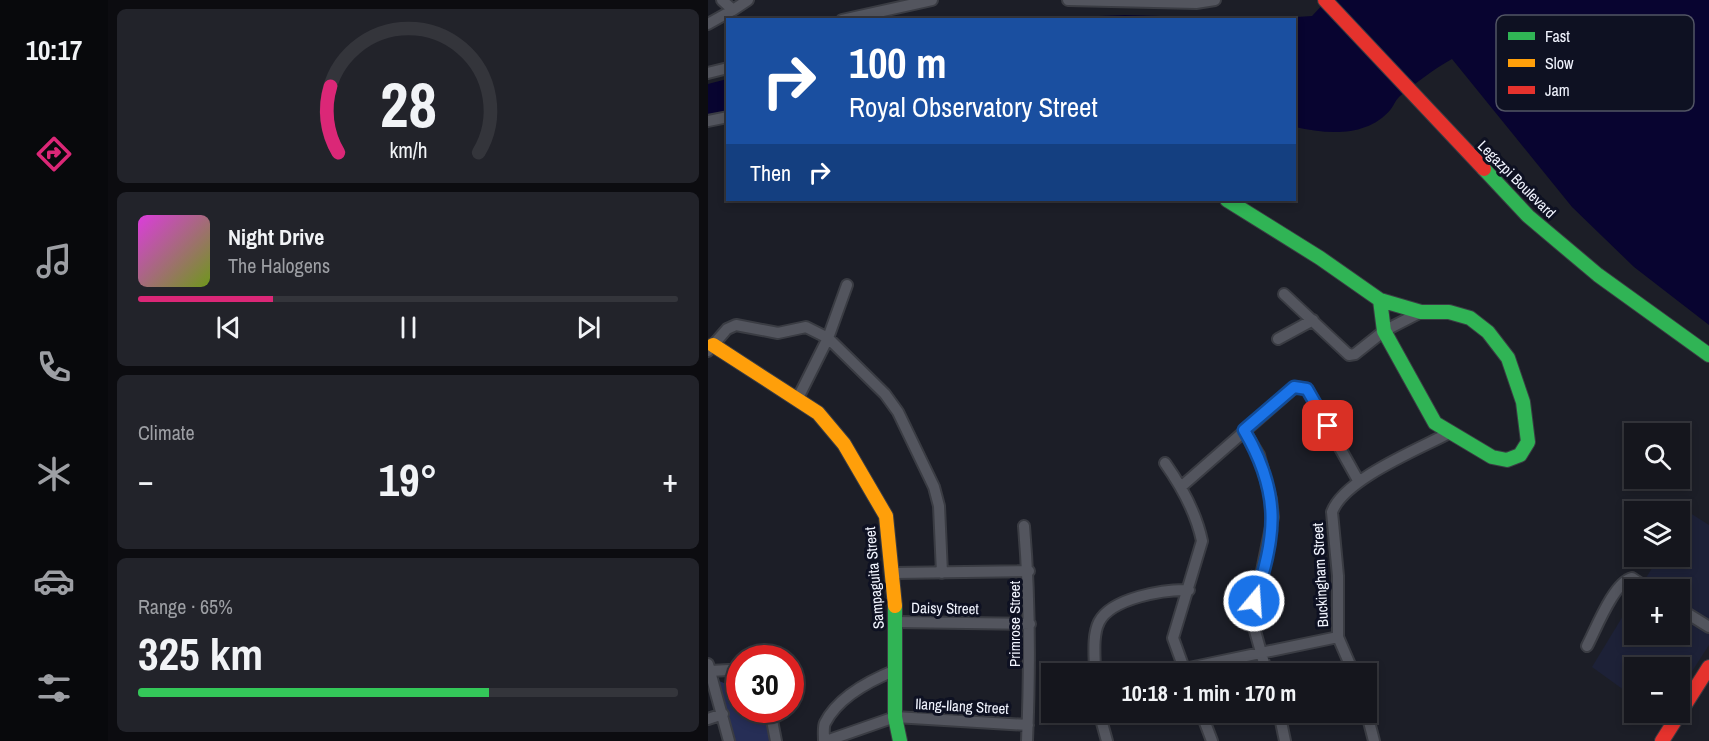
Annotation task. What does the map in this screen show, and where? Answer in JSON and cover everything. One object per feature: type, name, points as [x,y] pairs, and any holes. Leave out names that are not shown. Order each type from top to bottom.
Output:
[{"type":"street","points":[[722,0],[733,10]]},
{"type":"street","points":[[708,24],[748,0]]},
{"type":"street","points":[[851,18],[932,0]]},
{"type":"street","points":[[1068,0],[1196,3],[1215,0]]},
{"type":"street","name":"Legazpi Boulevard","points":[[1325,0],[1528,216],[1598,275],[1709,355]]},
{"type":"street","points":[[708,73],[726,68]]},
{"type":"street","points":[[708,121],[726,117]]},
{"type":"street","points":[[1228,201],[1320,258],[1380,300],[1421,312],[1449,312],[1470,318],[1488,332],[1508,358],[1524,402],[1528,442],[1520,455],[1507,460],[1492,457],[1435,423],[1384,331],[1380,300]]},
{"type":"street","points":[[798,398],[828,338],[846,285]]},
{"type":"street","points":[[1284,294],[1349,355],[1355,354],[1384,331],[1421,312]]},
{"type":"street","points":[[1278,339],[1313,320]]},
{"type":"street","points":[[711,348],[727,329],[736,325],[778,333],[806,327],[828,338],[885,394],[898,412],[927,471],[939,506],[942,573]]},
{"type":"street","name":"Sampaguita Street","points":[[711,348],[798,398],[818,413],[844,444],[886,516],[894,573],[895,717],[900,741]]},
{"type":"street","points":[[1182,486],[1294,387],[1302,386],[1307,389],[1359,482]]},
{"type":"street","points":[[1244,430],[1259,456],[1271,499],[1273,517],[1252,620],[1264,663]]},
{"type":"street","name":"Buckingham Street","points":[[1349,663],[1338,637],[1338,576],[1332,512],[1335,503],[1359,482],[1449,433]]},
{"type":"street","points":[[1165,463],[1182,486],[1199,527],[1202,541],[1173,638],[1182,663]]},
{"type":"street","points":[[1024,526],[1029,571]]},
{"type":"street","name":"Primrose Street","points":[[894,573],[1029,571],[1027,741]]},
{"type":"street","points":[[1587,645],[1612,598],[1624,582]]},
{"type":"street","points":[[1095,663],[1096,630],[1106,614],[1146,594],[1166,589],[1189,590]]},
{"type":"street","points":[[1690,615],[1709,627]]},
{"type":"street","name":"Daisy Street","points":[[896,622],[1030,624]]},
{"type":"street","points":[[1217,663],[1338,637]]},
{"type":"street","points":[[1662,741],[1709,668]]},
{"type":"street","points":[[726,670],[710,673],[729,741]]},
{"type":"street","points":[[895,717],[825,741],[824,724],[833,712],[868,682],[896,670]]},
{"type":"street","points":[[708,719],[723,714]]},
{"type":"street","name":"Ilang-Ilang Street","points":[[895,717],[1028,725]]},
{"type":"street","points":[[773,723],[776,741]]},
{"type":"street","points":[[1102,723],[1107,741]]},
{"type":"street","points":[[1205,723],[1212,741]]},
{"type":"street","points":[[1281,723],[1285,741]]},
{"type":"street","points":[[1369,723],[1374,741]]},
{"type":"shaded area","points":[[1327,0],[1709,0],[1709,325],[1634,267],[1572,207],[1452,59],[1411,87],[1399,97],[1391,109],[1370,125],[1346,132],[1296,127],[1296,18],[1282,18],[1312,16]]},
{"type":"shaded area","points":[[1125,15],[1232,18],[1048,18]]},
{"type":"shaded area","points":[[726,79],[726,111],[708,117],[708,84]]},
{"type":"shaded area","points":[[1690,513],[1709,525],[1709,645],[1690,674],[1690,657],[1624,657],[1624,690],[1592,667],[1624,614],[1624,645],[1690,645],[1690,579],[1645,579],[1653,567],[1690,567]]},
{"type":"shaded area","points":[[719,681],[726,684],[726,711]]},
{"type":"shaded area","points":[[729,723],[768,723],[771,741],[733,741]]},
{"type":"traffic: fast","points":[[1484,169],[1528,216],[1598,275],[1709,355]]},
{"type":"traffic: fast","points":[[1229,201],[1320,258],[1380,300]]},
{"type":"traffic: fast","points":[[1380,300],[1421,312],[1449,312],[1470,318],[1488,332],[1508,358],[1523,402],[1528,442],[1520,455],[1507,460],[1492,457],[1435,423],[1384,331],[1380,300]]},
{"type":"traffic: fast","points":[[895,606],[895,717],[900,741]]},
{"type":"traffic: slow","points":[[713,345],[818,413],[844,444],[886,516],[895,606]]},
{"type":"traffic: jam","points":[[1325,0],[1484,169]]},
{"type":"traffic: jam","points":[[1662,741],[1709,667]]},
{"type":"route","points":[[1254,601],[1262,577],[1273,517],[1269,482],[1259,456],[1244,430],[1294,387],[1302,386],[1307,389],[1328,426]]}]
